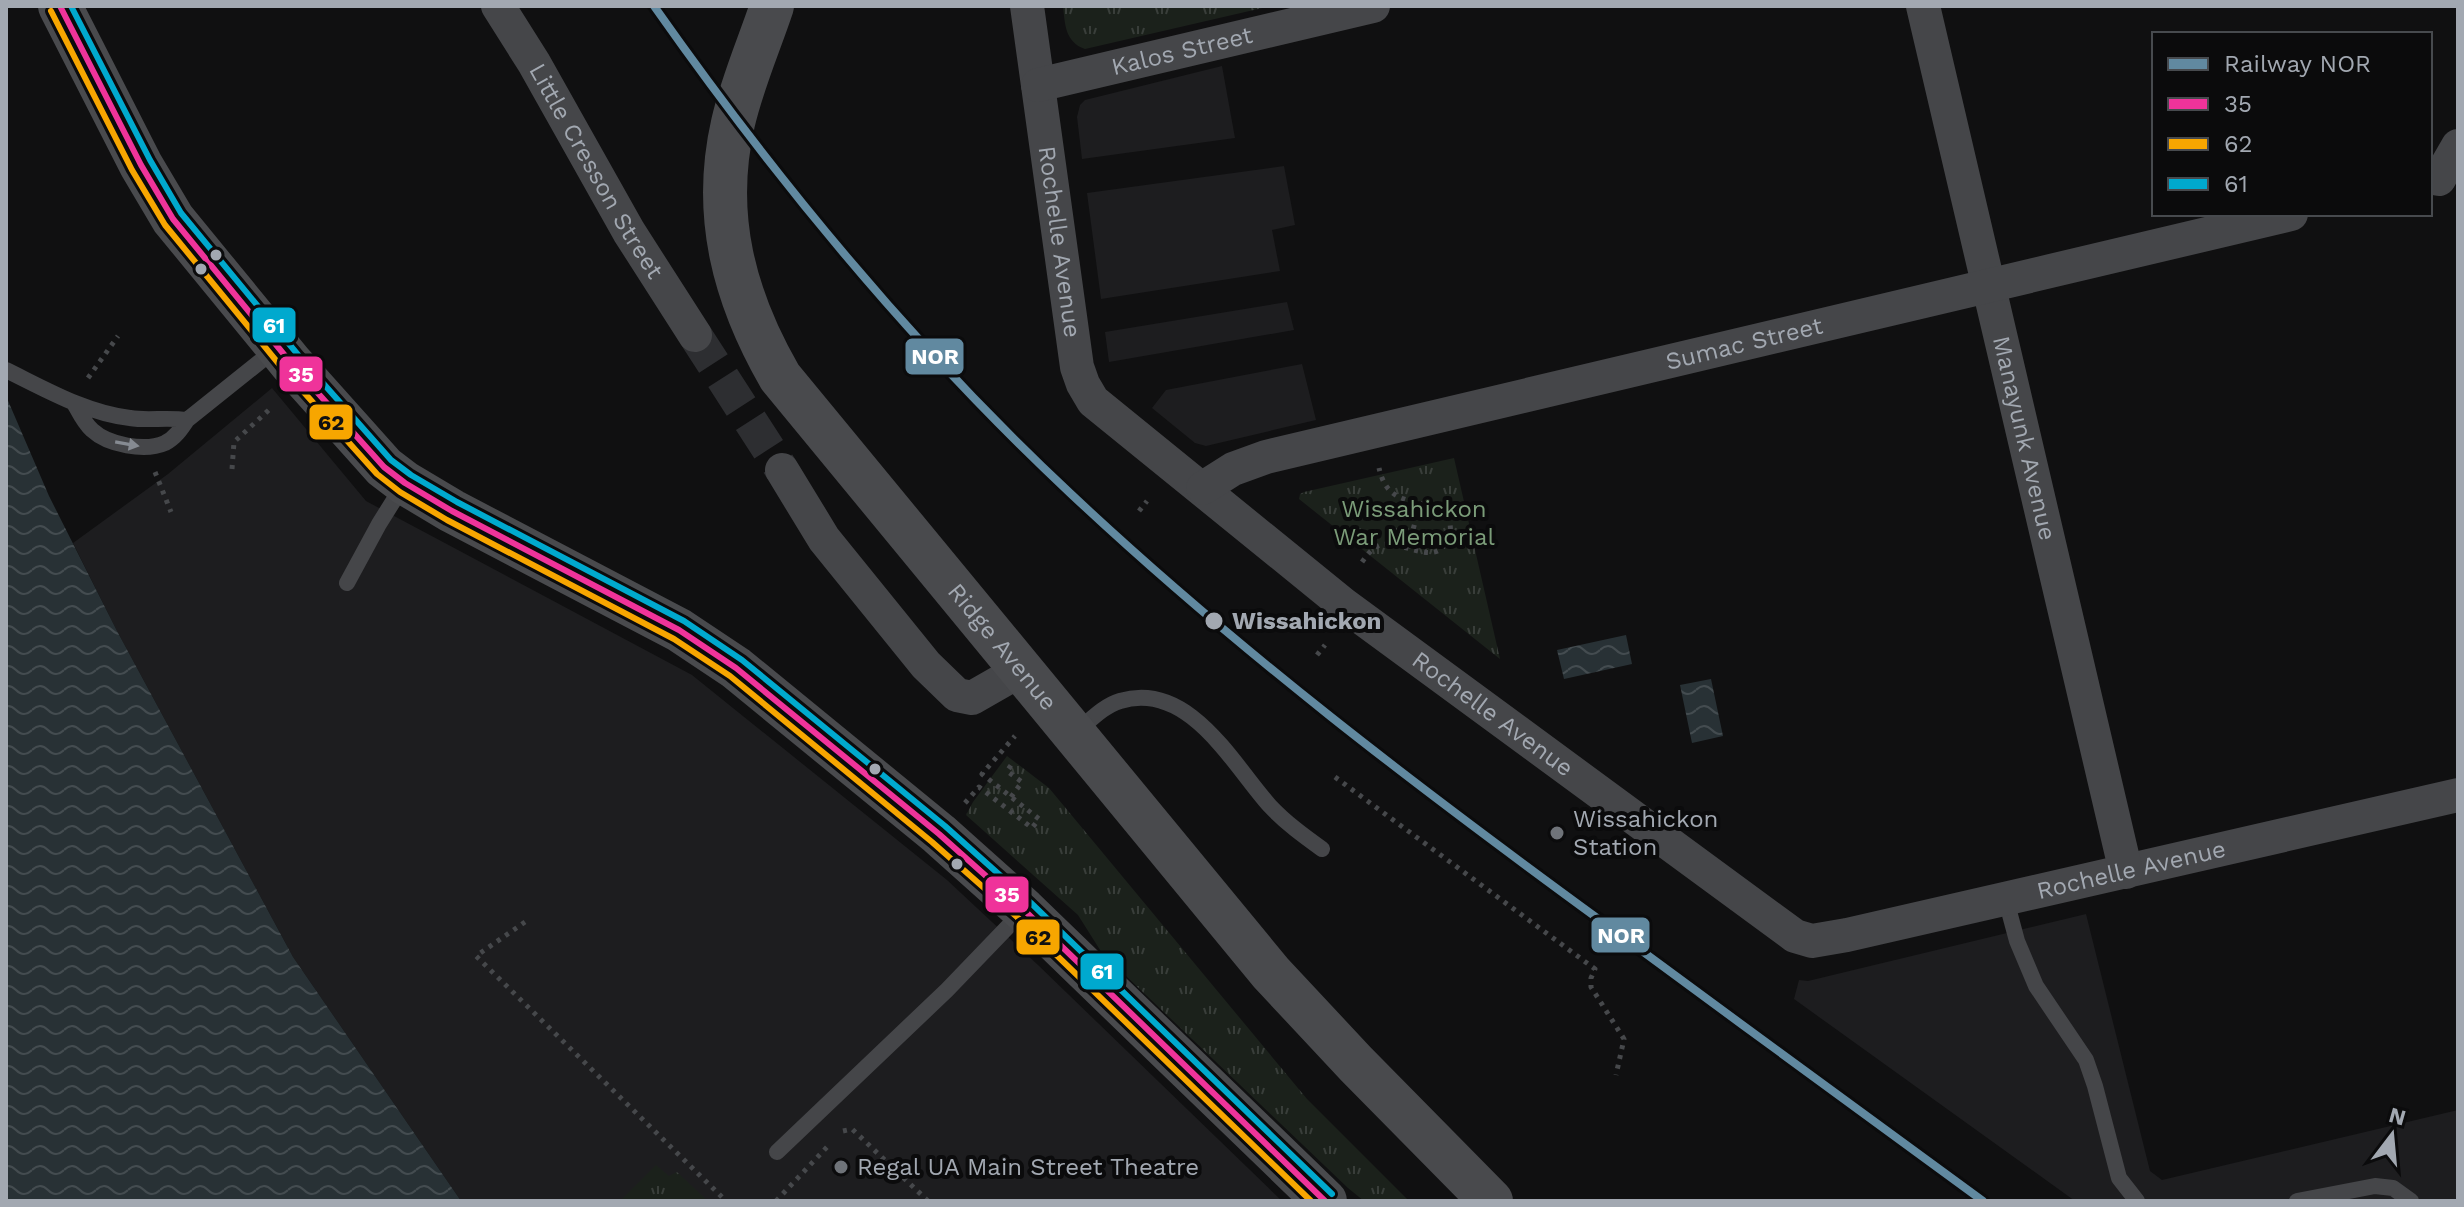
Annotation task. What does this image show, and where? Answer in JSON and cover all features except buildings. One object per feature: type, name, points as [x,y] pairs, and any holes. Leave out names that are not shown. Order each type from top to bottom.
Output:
[{"type":"street","points":[[60,6],[155,193],[173,219],[278,347],[384,467],[452,511],[679,630],[736,668],[927,824],[1024,910],[1304,1194]]},
{"type":"street","name":"Little Cresson Street","points":[[498,6],[629,232],[695,335]]},
{"type":"street","name":"Ridge Avenue","points":[[772,6],[733,124],[725,210],[738,285],[749,317],[780,377],[1271,973],[1491,1201]]},
{"type":"street","name":"Rochelle Avenue","points":[[1027,6],[1077,367],[1093,401],[1407,653],[1795,936],[1812,941],[1847,935],[2458,795]]},
{"type":"street","name":"Kalos Street","points":[[1038,85],[1373,6]]},
{"type":"street","name":"Manayunk Avenue","points":[[1923,6],[2126,872]]},
{"type":"street","points":[[2442,178],[2458,146]]},
{"type":"street","name":"Sumac Street","points":[[1203,488],[1233,469],[1266,457],[2282,216]]},
{"type":"street","points":[[782,470],[824,539],[926,665],[957,695],[972,698],[1021,670]]},
{"type":"lane","points":[[74,403],[90,429],[102,437],[122,444],[163,444],[178,433],[187,420],[278,347]]},
{"type":"lane","points":[[6,370],[74,403],[131,419],[168,417],[187,420]]},
{"type":"lane","points":[[347,583],[405,483]]},
{"type":"lane","points":[[1074,734],[1120,701],[1139,698],[1174,706],[1198,720],[1271,807],[1322,849]]},
{"type":"lane","points":[[2006,900],[2017,941],[2036,986],[2086,1060],[2119,1178],[2137,1201]]},
{"type":"lane","points":[[777,1152],[947,990],[1024,910]]},
{"type":"lane","points":[[2297,1201],[2375,1186],[2393,1188],[2411,1201]]},
{"type":"path","points":[[74,403],[118,336]]},
{"type":"path","points":[[232,469],[234,442],[271,408]]},
{"type":"path","points":[[152,463],[171,512]]},
{"type":"path","points":[[1362,562],[1378,546],[1398,545],[1426,553],[1437,552],[1450,535],[1451,525],[1447,515],[1439,509],[1395,496],[1381,479],[1378,464]]},
{"type":"path","points":[[1139,511],[1147,501]]},
{"type":"path","points":[[1408,548],[1420,504]]},
{"type":"path","points":[[1317,655],[1325,645]]},
{"type":"path","points":[[971,795],[979,787],[1032,828],[1039,819],[982,774],[1015,736]]},
{"type":"path","points":[[1011,797],[1022,782],[1007,771],[1014,761]]},
{"type":"path","points":[[1335,777],[1595,969],[1591,987],[1624,1039],[1616,1075]]},
{"type":"path","points":[[525,922],[476,956],[726,1201]]},
{"type":"path","points":[[776,1201],[844,1130],[855,1126],[928,1201]]},
{"type":"shaded area","points":[[1222,66],[1235,138],[1082,159],[1077,117],[1085,100]]},
{"type":"shaded area","points":[[1284,166],[1295,225],[1272,230],[1280,271],[1101,299],[1087,193]]},
{"type":"shaded area","points":[[1287,302],[1294,330],[1109,362],[1105,332]]},
{"type":"shaded area","points":[[1302,364],[1316,420],[1206,446],[1195,443],[1152,408],[1166,390]]},
{"type":"shaded area","points":[[272,388],[366,501],[692,675],[947,880],[1282,1201],[461,1201],[293,957],[117,631],[73,543],[168,474]]},
{"type":"shaded area","points":[[2086,914],[2150,1171],[2162,1180],[2458,1110],[2458,1201],[2075,1201],[1794,999],[1799,980],[1808,981]]},
{"type":"green space","points":[[1063,6],[1271,6],[1085,49],[1070,37]]},
{"type":"green space","name":"Wissahickon War Memorial","points":[[1454,458],[1500,659],[1299,499],[1304,492]]},
{"type":"green space","points":[[1007,756],[1049,788],[1307,1099],[1409,1201],[1364,1201],[1348,1188],[1102,953],[1078,915],[966,815]]},
{"type":"green space","points":[[656,1165],[669,1176],[677,1172],[708,1201],[620,1201]]},
{"type":"water","points":[[6,396],[49,496],[117,631],[293,957],[461,1201],[6,1201]]},
{"type":"water","points":[[1626,635],[1632,664],[1564,679],[1557,650]]},
{"type":"water","points":[[1711,679],[1723,736],[1692,743],[1680,685]]},
{"type":"tunnel","points":[[695,335],[782,470]]},
{"type":"rail line","name":"NOR","points":[[654,6],[749,135],[849,260],[956,380],[1133,551],[1264,662],[1398,769],[1983,1201]]},
{"type":"transit line","name":"35","points":[[60,6],[141,165],[173,219],[291,363],[384,467],[452,511],[679,630],[736,668],[939,834],[1024,910],[1325,1201]]},
{"type":"transit line","name":"61","points":[[71,6],[150,160],[181,213],[299,356],[391,460],[457,502],[684,621],[742,660],[945,826],[1031,903],[1332,1194]]},
{"type":"transit line","name":"62","points":[[51,11],[132,170],[165,225],[283,369],[377,474],[400,492],[447,520],[674,639],[730,676],[932,842],[1017,917],[1311,1201]]},
{"type":"place","name":"Wissahickon","points":[[1214,621]]},
{"type":"place","name":"Wissahickon Station","points":[[1557,833]]},
{"type":"place","name":"Regal UA Main Street Theatre","points":[[841,1167]]}]
